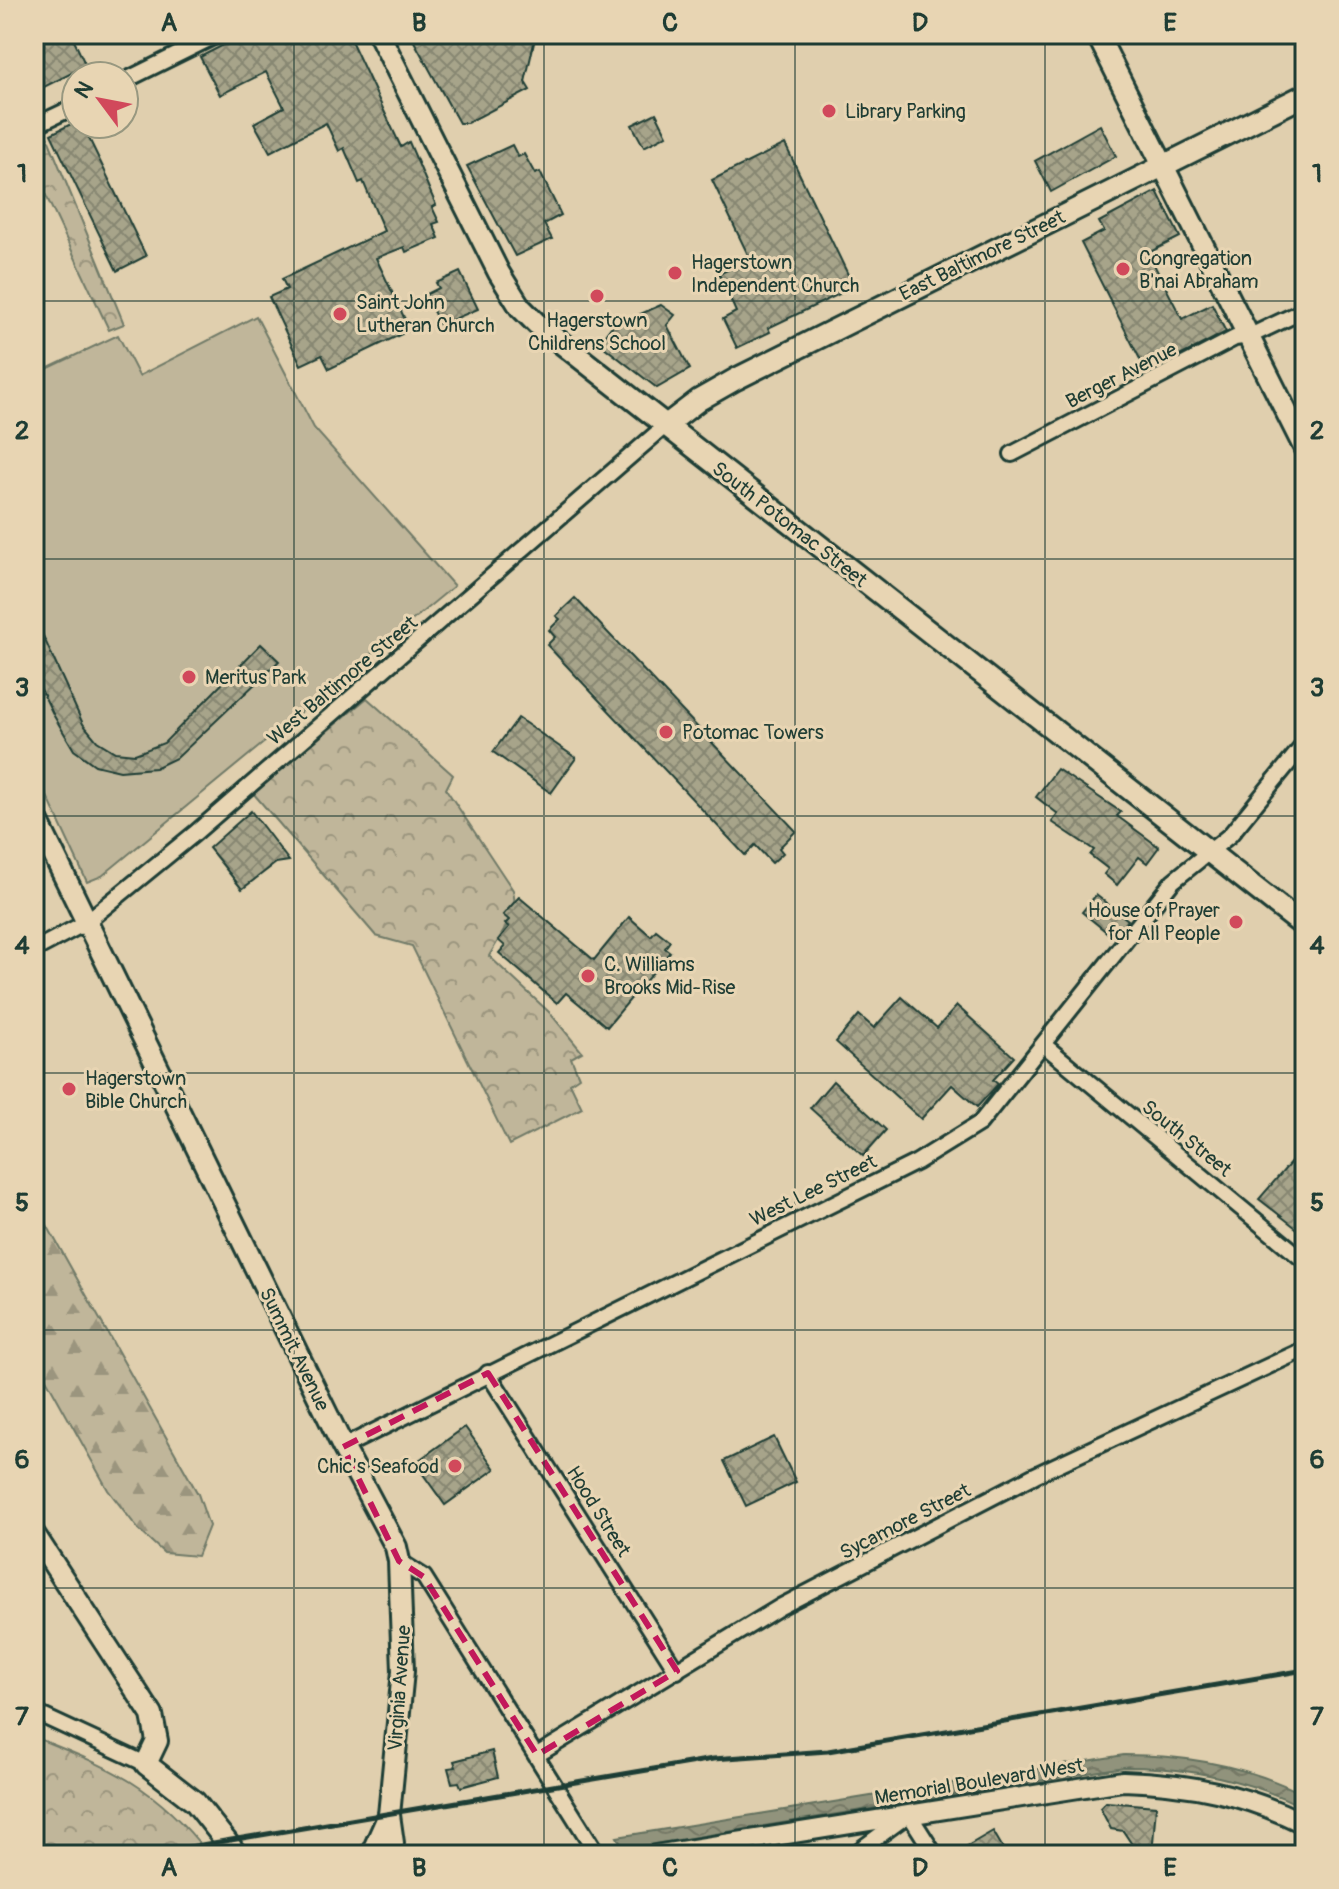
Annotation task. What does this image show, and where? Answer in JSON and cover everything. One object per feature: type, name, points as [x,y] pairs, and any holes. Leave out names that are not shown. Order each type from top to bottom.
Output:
[{"type":"main road","name":"South Potomac Street","points":[[379,34],[510,293],[537,324],[1305,927]]},
{"type":"main road","points":[[1097,34],[1305,449]]},
{"type":"main road","name":"East Baltimore Street","points":[[665,426],[699,400],[736,379],[1305,95]]},
{"type":"main road","name":"Summit Avenue","points":[[34,814],[343,1447],[396,1547],[399,1561]]},
{"type":"main road","points":[[34,1534],[152,1715],[157,1741],[146,1764],[195,1802],[236,1855]]},
{"type":"main road","name":"Virginia Avenue","points":[[394,1851],[389,1815],[403,1671],[399,1561]]},
{"type":"main road","name":"Virginia Avenue","points":[[371,1855],[389,1815]]},
{"type":"street","points":[[140,73],[219,34]]},
{"type":"street","points":[[34,126],[60,114]]},
{"type":"street","name":"Berger Avenue","points":[[1012,454],[1235,338],[1250,336],[1305,310]]},
{"type":"street","name":"West Baltimore Street","points":[[34,950],[85,923],[397,662],[665,426]]},
{"type":"street","name":"West Lee Street","points":[[343,1447],[953,1142],[980,1123],[1173,881],[1230,835],[1305,743]]},
{"type":"street","name":"South Street","points":[[1044,1045],[1305,1261]]},
{"type":"street","name":"Sycamore Street","points":[[537,1755],[780,1607],[1035,1475],[1305,1349]]},
{"type":"street","name":"Hood Street","points":[[488,1373],[677,1671]]},
{"type":"street","name":"Summit Avenue","points":[[399,1561],[424,1577],[598,1855]]},
{"type":"street","points":[[34,1712],[146,1764]]},
{"type":"street","name":"Memorial Boulevard West","points":[[655,1855],[1123,1781],[1179,1783],[1222,1791],[1269,1806],[1305,1824]]},
{"type":"street","points":[[853,1855],[909,1814],[935,1855]]},
{"type":"highlighted area","points":[[488,1373],[677,1671],[537,1755],[424,1577],[399,1561],[343,1447]]},
{"type":"green space","points":[[44,129],[124,324],[109,330],[34,170],[34,134]]},
{"type":"green space","name":"Meritus Park","points":[[256,316],[314,428],[454,586],[102,876],[87,882],[34,768],[34,375],[118,335],[139,376]]},
{"type":"green space","points":[[367,698],[453,775],[446,789],[513,890],[516,910],[489,956],[550,1013],[582,1052],[571,1058],[579,1077],[570,1083],[582,1108],[509,1145],[412,946],[376,936],[253,793]]},
{"type":"green space","points":[[34,1202],[198,1494],[209,1526],[197,1556],[164,1553],[139,1530],[108,1490],[34,1357]]},
{"type":"green space","points":[[34,1737],[131,1782],[170,1812],[209,1855],[34,1855]]},
{"type":"water","points":[[1124,1755],[1171,1757],[1240,1770],[1305,1795],[1305,1808],[1240,1782],[1171,1769],[1124,1767],[624,1849],[617,1837]]},
{"type":"building","points":[[34,34],[71,34],[83,60],[60,60],[60,79],[34,92]]},
{"type":"building","points":[[245,34],[348,34],[401,147],[409,142],[436,205],[432,207],[439,222],[433,224],[439,238],[406,252],[404,247],[376,258],[410,330],[329,369],[322,355],[301,365],[269,297],[287,289],[282,279],[384,231],[363,181],[359,183],[344,148],[339,151],[326,123],[270,152],[254,123],[284,107],[266,72],[220,95],[200,57]]},
{"type":"building","points":[[410,34],[536,34],[525,82],[530,90],[467,123],[459,123]]},
{"type":"building","points":[[656,113],[667,135],[644,147],[632,125]]},
{"type":"building","points":[[1100,125],[1116,156],[1051,192],[1035,161]]},
{"type":"building","points":[[60,130],[60,140],[90,140],[146,256],[117,271],[51,134]]},
{"type":"building","points":[[785,144],[854,287],[768,328],[770,332],[737,348],[723,319],[736,312],[719,274],[750,259],[712,180]]},
{"type":"building","points":[[512,145],[518,157],[524,154],[535,174],[540,172],[561,215],[544,224],[552,239],[515,256],[467,166]]},
{"type":"building","points":[[1157,191],[1180,237],[1148,253],[1182,319],[1212,304],[1226,332],[1147,373],[1081,243],[1104,231],[1099,222]]},
{"type":"building","name":"Saint John Lutheran Church","points":[[460,272],[478,309],[440,325],[425,295],[439,288],[436,283]]},
{"type":"building","points":[[661,305],[675,315],[667,325],[690,369],[657,388],[599,343],[611,327]]},
{"type":"building","name":"Potomac Towers","points":[[575,598],[796,831],[779,848],[783,853],[772,863],[755,845],[745,855],[547,645],[555,637],[549,630],[560,619],[556,616]]},
{"type":"building","points":[[34,616],[83,724],[97,741],[115,752],[135,754],[164,743],[261,644],[279,661],[178,757],[155,768],[120,771],[95,765],[74,750],[54,716],[34,675]]},
{"type":"building","points":[[518,718],[576,758],[551,793],[493,752]]},
{"type":"building","points":[[1057,769],[1121,812],[1117,816],[1159,847],[1147,863],[1139,857],[1117,885],[1104,874],[1108,869],[1090,855],[1094,850],[1052,822],[1058,814],[1036,797]]},
{"type":"building","points":[[251,811],[289,861],[276,863],[242,889],[209,848]]},
{"type":"building","points":[[1096,895],[1128,920],[1114,938],[1082,912]]},
{"type":"building","name":"C. Williams Brooks Mid‐Rise","points":[[519,897],[594,960],[629,917],[651,936],[656,930],[670,941],[665,948],[670,952],[607,1027],[566,993],[557,1003],[499,953],[505,946],[498,940],[509,927],[505,924],[509,920],[503,915]]},
{"type":"building","points":[[902,997],[937,1028],[957,1006],[1014,1057],[993,1080],[998,1084],[977,1107],[952,1085],[921,1119],[836,1042],[859,1015],[874,1028]]},
{"type":"building","points":[[833,1081],[886,1130],[863,1156],[810,1108]]},
{"type":"building","points":[[1305,1146],[1305,1235],[1259,1199]]},
{"type":"building","name":"Chic's Seafood","points":[[465,1427],[495,1469],[445,1505],[415,1463]]},
{"type":"building","points":[[774,1437],[796,1482],[746,1506],[724,1461]]},
{"type":"building","points":[[492,1751],[498,1777],[461,1787],[459,1782],[452,1783],[448,1768],[456,1767],[454,1761]]},
{"type":"building","points":[[1106,1802],[1156,1806],[1152,1855],[1132,1855],[1133,1846],[1123,1831],[1111,1829],[1100,1808]]},
{"type":"building","points":[[993,1831],[1007,1855],[952,1855]]},
{"type":"railway","points":[[142,1855],[713,1759],[828,1751],[1305,1670]]},
{"type":"place","name":"Library Parking","points":[[829,111]]},
{"type":"place","name":"Congregation B'nai Abraham","points":[[1123,269]]},
{"type":"place","name":"Hagerstown Independent Church","points":[[675,273]]},
{"type":"place","name":"Hagerstown Childrens School","points":[[597,296]]},
{"type":"place","name":"Saint John Lutheran Church","points":[[340,314]]},
{"type":"place","name":"Meritus Park","points":[[189,677]]},
{"type":"place","name":"Potomac Towers","points":[[666,732]]},
{"type":"place","name":"House of Prayer for All People","points":[[1236,922]]},
{"type":"place","name":"C. Williams Brooks Mid‐Rise","points":[[588,976]]},
{"type":"place","name":"Hagerstown Bible Church","points":[[69,1089]]},
{"type":"place","name":"Chic's Seafood","points":[[455,1466]]}]
